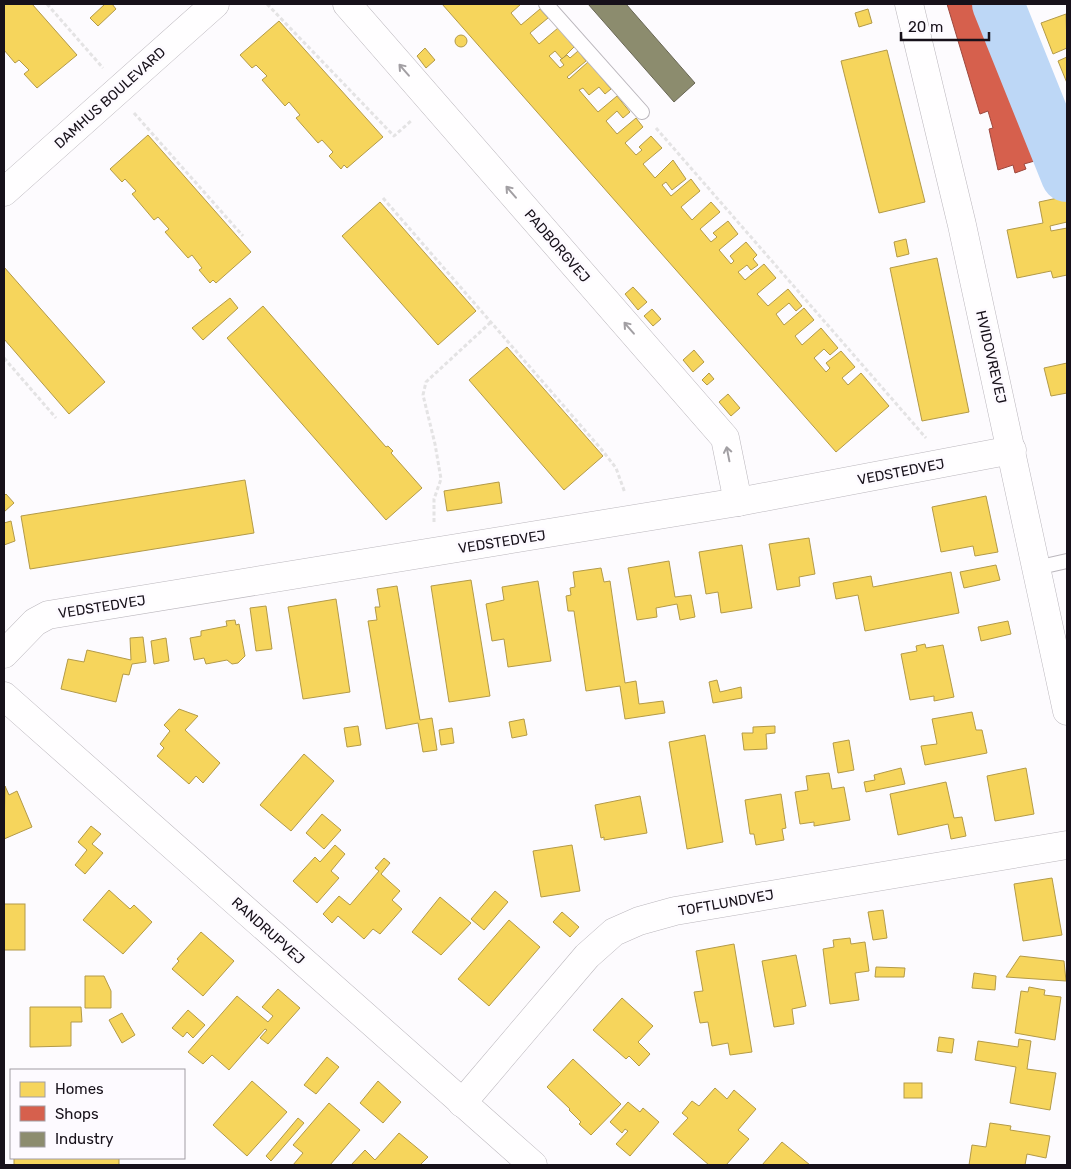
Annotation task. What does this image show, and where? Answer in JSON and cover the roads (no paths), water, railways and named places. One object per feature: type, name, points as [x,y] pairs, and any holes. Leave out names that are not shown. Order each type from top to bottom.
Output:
[{"type":"street","name":"DAMHUS BOULEVARD","points":[[4,192],[215,4]]},
{"type":"street","name":"PADBORGVEJ","points":[[347,4],[725,438],[738,502]]},
{"type":"street","name":"HVIDOVREVEJ","points":[[908,4],[962,225],[1036,568],[1064,676],[1067,711]]},
{"type":"street","name":"VEDSTEDVEJ","points":[[4,654],[35,622],[48,615],[738,502],[1012,450]]},
{"type":"street","name":"RANDRUPVEJ","points":[[4,696],[533,1165]]},
{"type":"street","name":"TOFTLUNDVEJ","points":[[462,1104],[588,956],[614,932],[639,921],[685,909],[1067,846]]},
{"type":"lane","points":[[546,4],[642,112]]},
{"type":"lane","points":[[1036,568],[1067,561]]},
{"type":"waterway","points":[[998,4],[1067,176]]}]
